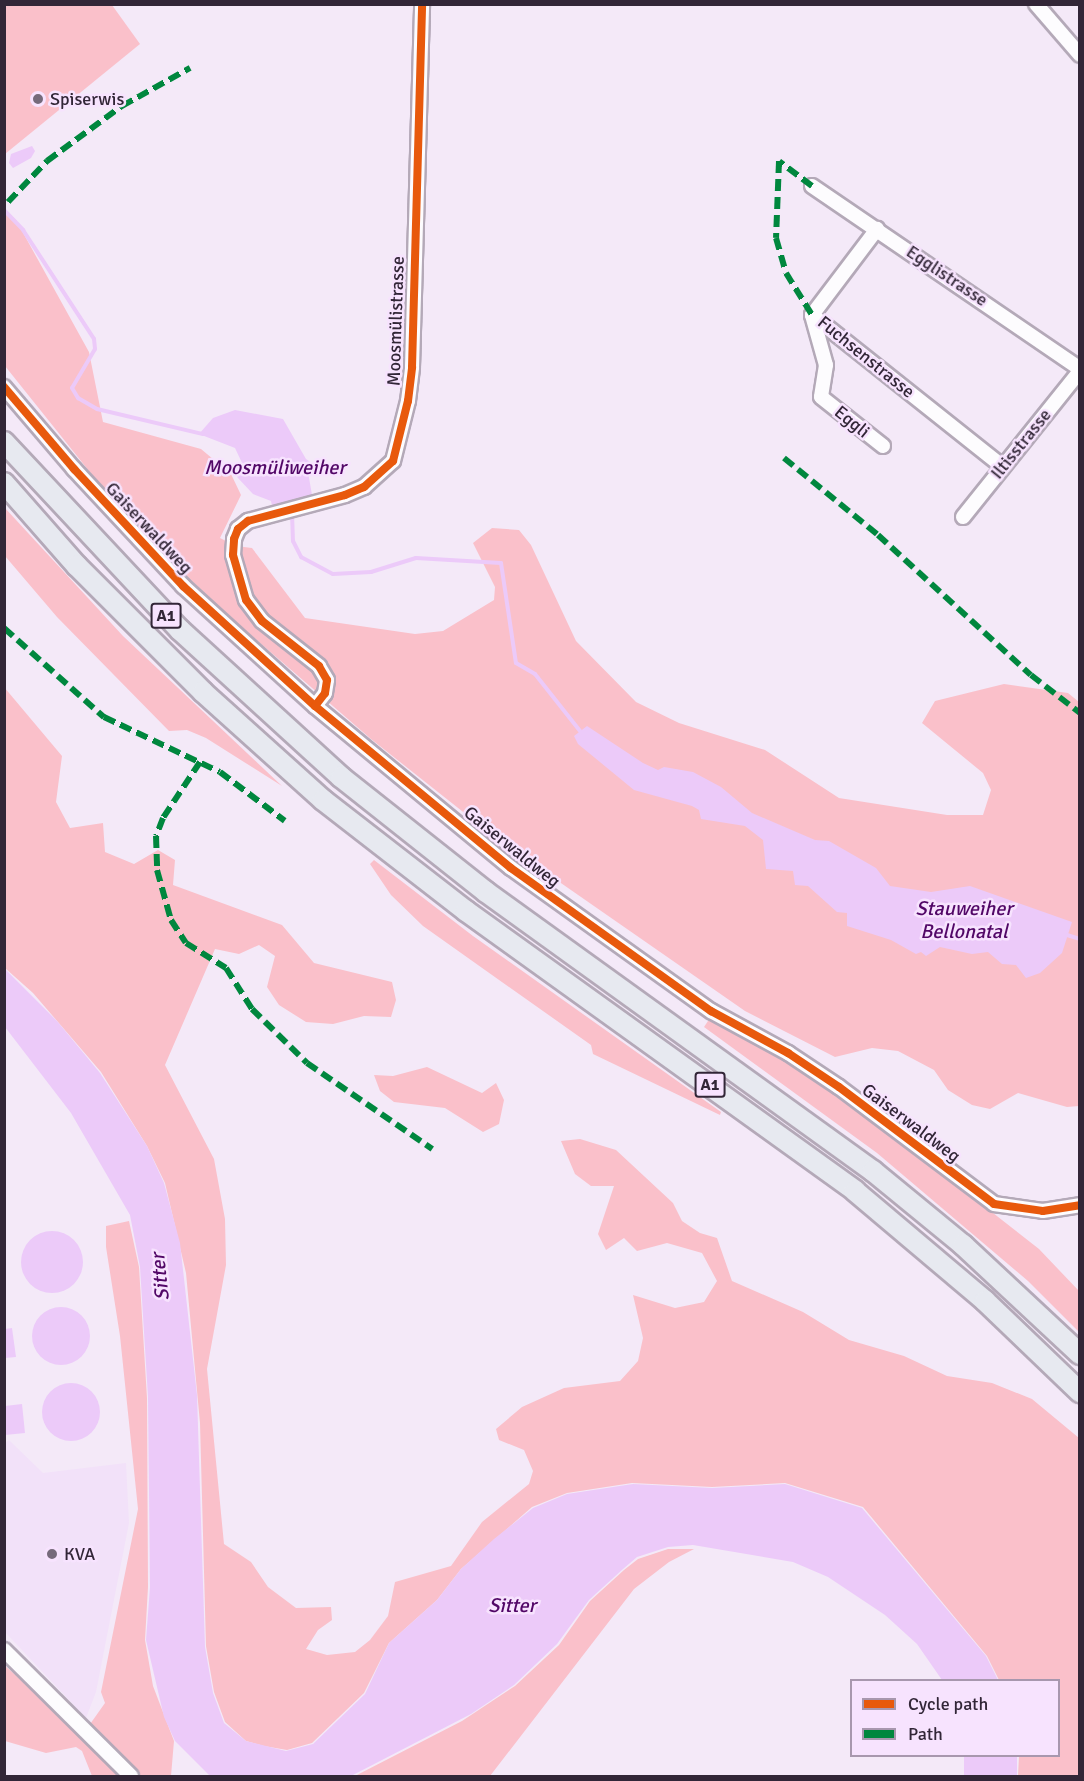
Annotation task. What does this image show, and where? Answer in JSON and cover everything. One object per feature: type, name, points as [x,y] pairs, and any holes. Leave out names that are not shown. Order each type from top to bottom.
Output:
[{"type":"highway","name":"A1","points":[[4,442],[180,630],[340,777],[495,898],[873,1171],[963,1245],[1080,1354]]},
{"type":"highway","name":"A1","points":[[4,483],[77,566],[203,692],[322,800],[466,911],[855,1191],[985,1301],[1080,1392]]},
{"type":"street","name":"Moosmülistrasse","points":[[315,706],[326,693],[327,680],[320,666],[262,621],[238,581],[233,555],[238,529],[267,514],[364,487],[393,461],[408,401],[422,4]]},
{"type":"street","points":[[1036,4],[1080,55]]},
{"type":"street","name":"Egglistrasse","points":[[812,186],[1080,370]]},
{"type":"street","name":"Fuchsenstrasse","points":[[877,229],[812,315],[1002,466]]},
{"type":"street","name":"Eggli","points":[[812,315],[826,365],[822,397],[883,446]]},
{"type":"street","name":"Iltisstrasse","points":[[963,517],[1080,370]]},
{"type":"street","name":"Gaiserwaldweg","points":[[4,387],[140,543],[315,706],[537,888],[711,1011],[788,1053],[839,1087],[985,1198],[1015,1210],[1043,1211],[1080,1205]]},
{"type":"street","points":[[4,1650],[131,1776]]},
{"type":"shaded area","name":"Spiserwis","points":[[5,4],[112,5],[140,44],[5,154]]},
{"type":"shaded area","points":[[4,208],[16,220],[89,352],[103,422],[201,449],[231,474],[241,495],[220,538],[236,546],[252,548],[305,618],[415,634],[443,631],[494,600],[495,587],[473,543],[492,528],[519,530],[531,545],[576,641],[636,702],[679,723],[765,750],[839,798],[947,815],[983,815],[991,790],[983,773],[922,723],[935,701],[1004,684],[1068,693],[1079,702],[1079,1106],[1067,1107],[1018,1093],[990,1109],[972,1105],[948,1090],[934,1070],[898,1051],[872,1048],[835,1057],[745,1011],[496,838],[371,739],[230,617],[158,549],[105,491],[5,366]]},
{"type":"shaded area","points":[[5,508],[123,636],[282,786],[206,738],[187,730],[169,731],[57,617],[5,556]]},
{"type":"shaded area","points":[[4,687],[62,756],[56,802],[70,828],[103,823],[105,852],[134,864],[158,850],[175,860],[173,885],[282,925],[314,963],[392,982],[396,1000],[391,1017],[364,1016],[333,1024],[306,1022],[279,1005],[267,987],[275,956],[259,945],[239,954],[215,949],[165,1065],[214,1159],[225,1219],[226,1265],[207,1369],[224,1544],[251,1562],[268,1587],[296,1608],[331,1607],[332,1620],[318,1630],[306,1649],[327,1655],[355,1652],[370,1640],[388,1616],[395,1582],[451,1566],[482,1522],[529,1484],[533,1471],[524,1450],[499,1440],[496,1429],[522,1407],[564,1388],[620,1381],[638,1361],[643,1338],[633,1295],[675,1308],[704,1302],[717,1281],[702,1253],[667,1243],[637,1251],[624,1238],[606,1250],[598,1234],[614,1186],[591,1186],[575,1174],[561,1141],[580,1139],[616,1150],[673,1203],[682,1221],[700,1233],[717,1238],[732,1281],[803,1312],[849,1340],[904,1356],[947,1376],[992,1383],[1032,1399],[1079,1438],[1079,1776],[1018,1776],[1019,1757],[1060,1757],[1060,1679],[998,1679],[987,1656],[863,1507],[785,1483],[712,1487],[632,1483],[567,1493],[532,1507],[461,1569],[437,1600],[389,1643],[364,1693],[312,1743],[287,1750],[246,1741],[225,1722],[214,1692],[206,1646],[200,1423],[186,1273],[165,1183],[147,1146],[101,1072],[33,993],[5,968]]},
{"type":"shaded area","points":[[374,860],[473,936],[721,1112],[720,1115],[593,1054],[591,1045],[423,926],[391,895],[370,864]]},
{"type":"shaded area","points":[[710,1018],[784,1055],[833,1088],[1039,1249],[1079,1291],[1079,1332],[1028,1281],[877,1153],[704,1027]]},
{"type":"shaded area","points":[[427,1067],[482,1093],[496,1083],[504,1100],[499,1124],[483,1132],[445,1108],[394,1102],[380,1091],[374,1075],[393,1076]]},
{"type":"shaded area","points":[[129,1221],[139,1267],[147,1398],[148,1587],[145,1640],[153,1686],[174,1741],[171,1776],[92,1776],[82,1751],[76,1747],[46,1753],[5,1741],[4,1665],[40,1696],[88,1727],[105,1703],[101,1692],[138,1509],[120,1336],[106,1247],[106,1226]]},
{"type":"shaded area","points":[[9,1440],[43,1473],[126,1463],[129,1523],[96,1692],[86,1718],[5,1632],[4,1444]]},
{"type":"shaded area","points":[[668,1549],[694,1549],[669,1562],[634,1589],[490,1776],[355,1776],[462,1721],[515,1686],[559,1645],[590,1601],[624,1570],[638,1559]]},
{"type":"water","points":[[32,146],[35,151],[31,158],[13,168],[9,163],[11,154]]},
{"type":"water","name":"Moosmüliweiher","points":[[235,410],[283,419],[306,459],[312,463],[308,472],[312,495],[272,506],[271,501],[253,494],[237,477],[243,465],[235,448],[199,434],[213,418]]},
{"type":"water","name":"Stauweiher Bellonatal","points":[[587,726],[643,763],[658,770],[664,767],[693,772],[721,787],[752,813],[815,840],[829,841],[876,868],[890,886],[931,892],[970,886],[1072,922],[1062,953],[1040,973],[1026,978],[1016,965],[1002,964],[988,952],[972,954],[940,947],[926,956],[921,952],[916,954],[891,940],[847,926],[847,913],[837,912],[808,886],[795,885],[793,871],[766,869],[763,840],[745,826],[701,819],[699,810],[692,806],[634,790],[578,744],[574,736]]},
{"type":"water","name":"Sitter","points":[[5,969],[57,1021],[100,1073],[147,1146],[164,1183],[180,1243],[197,1395],[205,1647],[213,1693],[224,1723],[246,1741],[286,1751],[313,1744],[365,1694],[389,1643],[437,1600],[461,1569],[494,1539],[533,1508],[567,1494],[633,1484],[712,1488],[785,1484],[862,1508],[986,1656],[998,1679],[941,1679],[917,1644],[885,1615],[828,1577],[793,1562],[693,1545],[668,1547],[637,1557],[623,1569],[589,1600],[557,1644],[514,1685],[471,1714],[351,1776],[210,1776],[175,1741],[164,1717],[146,1640],[150,1587],[148,1397],[140,1267],[130,1215],[71,1113],[5,1027]]},
{"type":"water","points":[[52,1231],[69,1236],[74,1240],[78,1245],[83,1262],[78,1279],[74,1284],[69,1288],[52,1293],[35,1288],[30,1284],[26,1279],[21,1262],[26,1245],[30,1240],[35,1236]]},
{"type":"water","points":[[55,1307],[67,1307],[82,1315],[90,1330],[90,1342],[82,1357],[67,1365],[55,1365],[40,1357],[32,1342],[32,1330],[40,1315]]},
{"type":"water","points":[[12,1328],[16,1357],[5,1358],[5,1329]]},
{"type":"water","points":[[65,1383],[77,1383],[92,1391],[100,1406],[100,1418],[92,1433],[77,1441],[65,1441],[50,1433],[42,1418],[42,1406],[50,1391]]},
{"type":"water","points":[[22,1404],[25,1433],[5,1435],[5,1406]]},
{"type":"water","points":[[964,1757],[1017,1757],[1017,1776],[964,1776]]},
{"type":"waterway","points":[[4,210],[23,230],[94,339],[95,349],[72,388],[78,398],[97,409],[203,434]]},
{"type":"waterway","points":[[292,513],[293,541],[301,557],[333,574],[371,572],[416,558],[501,563],[516,663],[535,674],[580,731]]},
{"type":"waterway","points":[[1067,935],[1080,939]]},
{"type":"marked path","points":[[8,202],[47,161],[122,106],[190,68]]},
{"type":"marked path","points":[[812,186],[779,161],[776,238],[786,273],[812,315]]},
{"type":"marked path","points":[[784,458],[878,535],[1031,675],[1080,713]]},
{"type":"marked path","points":[[4,628],[104,717],[220,772],[285,821]]},
{"type":"marked path","points":[[200,762],[163,818],[156,836],[157,870],[171,920],[186,943],[226,968],[252,1009],[307,1063],[432,1149]]},
{"type":"cycle path","points":[[315,706],[325,693],[327,680],[319,666],[262,621],[246,600],[233,555],[234,539],[238,529],[248,521],[345,495],[364,487],[393,461],[408,401],[412,367],[422,4]]},
{"type":"cycle path","points":[[4,387],[74,469],[183,586],[315,706],[511,868],[711,1011],[788,1053],[839,1087],[994,1204],[1043,1211],[1080,1205]]},
{"type":"place","name":"Spiserwis","points":[[38,99]]},
{"type":"place","name":"KVA","points":[[52,1554]]}]
